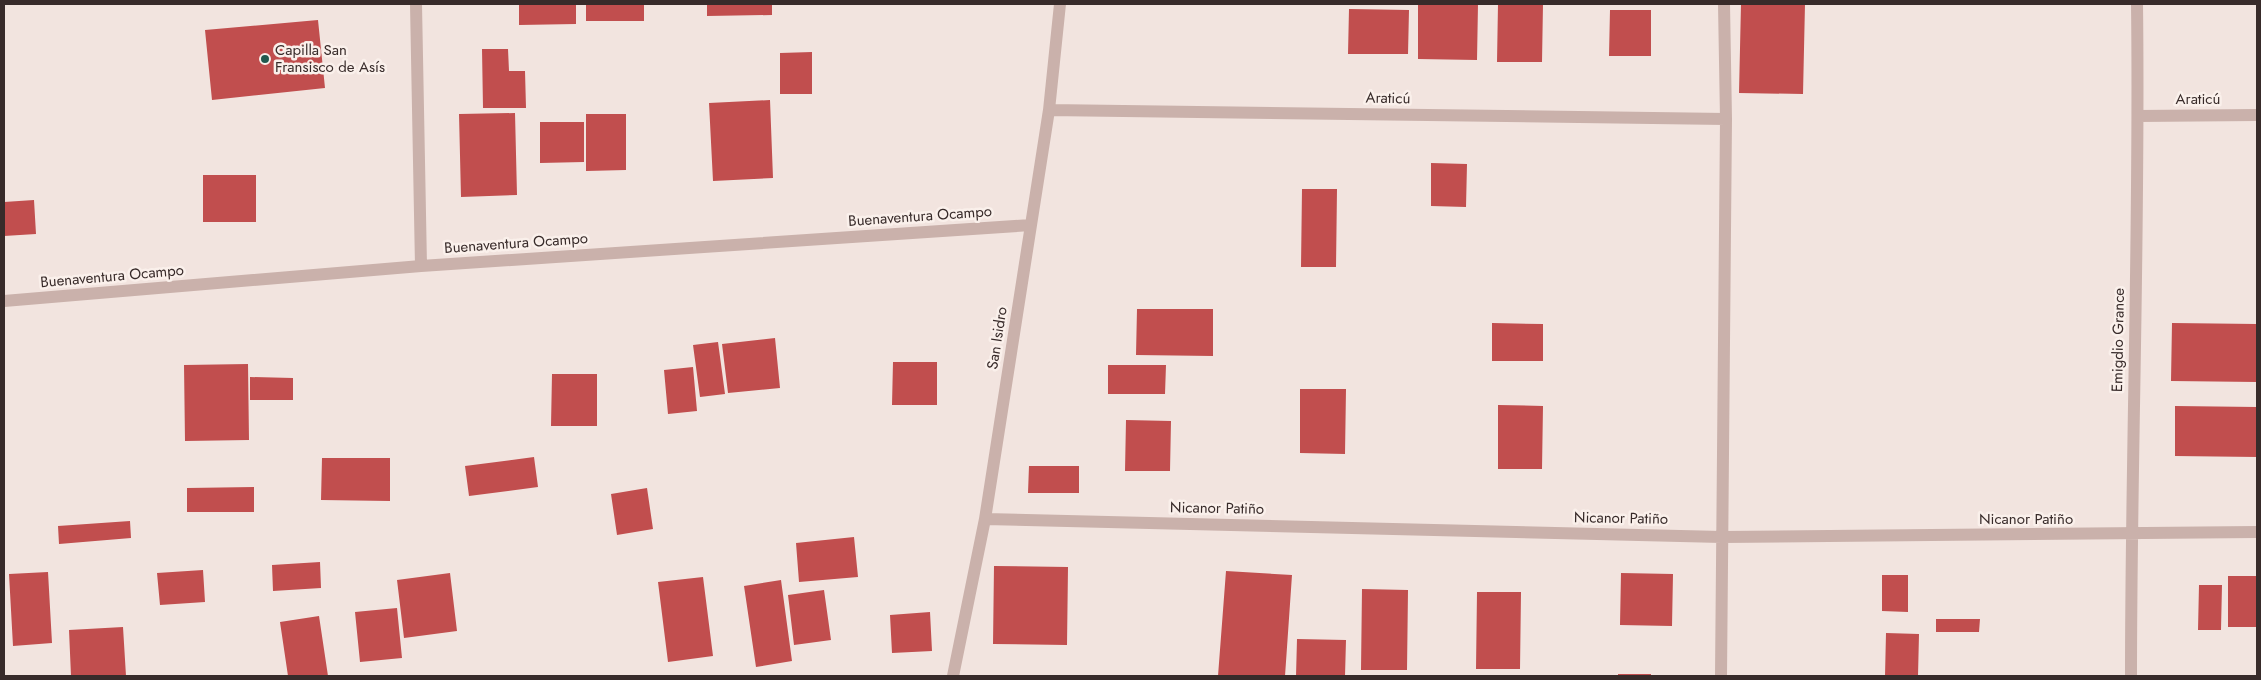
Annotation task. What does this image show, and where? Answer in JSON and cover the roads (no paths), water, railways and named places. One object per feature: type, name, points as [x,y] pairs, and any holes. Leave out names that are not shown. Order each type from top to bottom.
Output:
[{"type":"street","points":[[416,4],[421,266]]},
{"type":"street","name":"San Isidro","points":[[953,676],[985,519],[1049,110],[1060,4]]},
{"type":"street","points":[[1721,676],[1726,119],[1724,4]]},
{"type":"street","name":"Emigdio Grance","points":[[2131,676],[2131,534],[2138,116],[2137,4]]},
{"type":"street","name":"Araticú","points":[[1049,110],[1726,119]]},
{"type":"street","name":"Araticú","points":[[2138,116],[2257,115]]},
{"type":"street","name":"Buenaventura Ocampo","points":[[4,302],[421,266],[1031,225]]},
{"type":"street","name":"Nicanor Patiño","points":[[985,519],[1722,537],[2257,532]]},
{"type":"place","name":"Capilla San Fransisco de Asís","points":[[265,59]]}]
